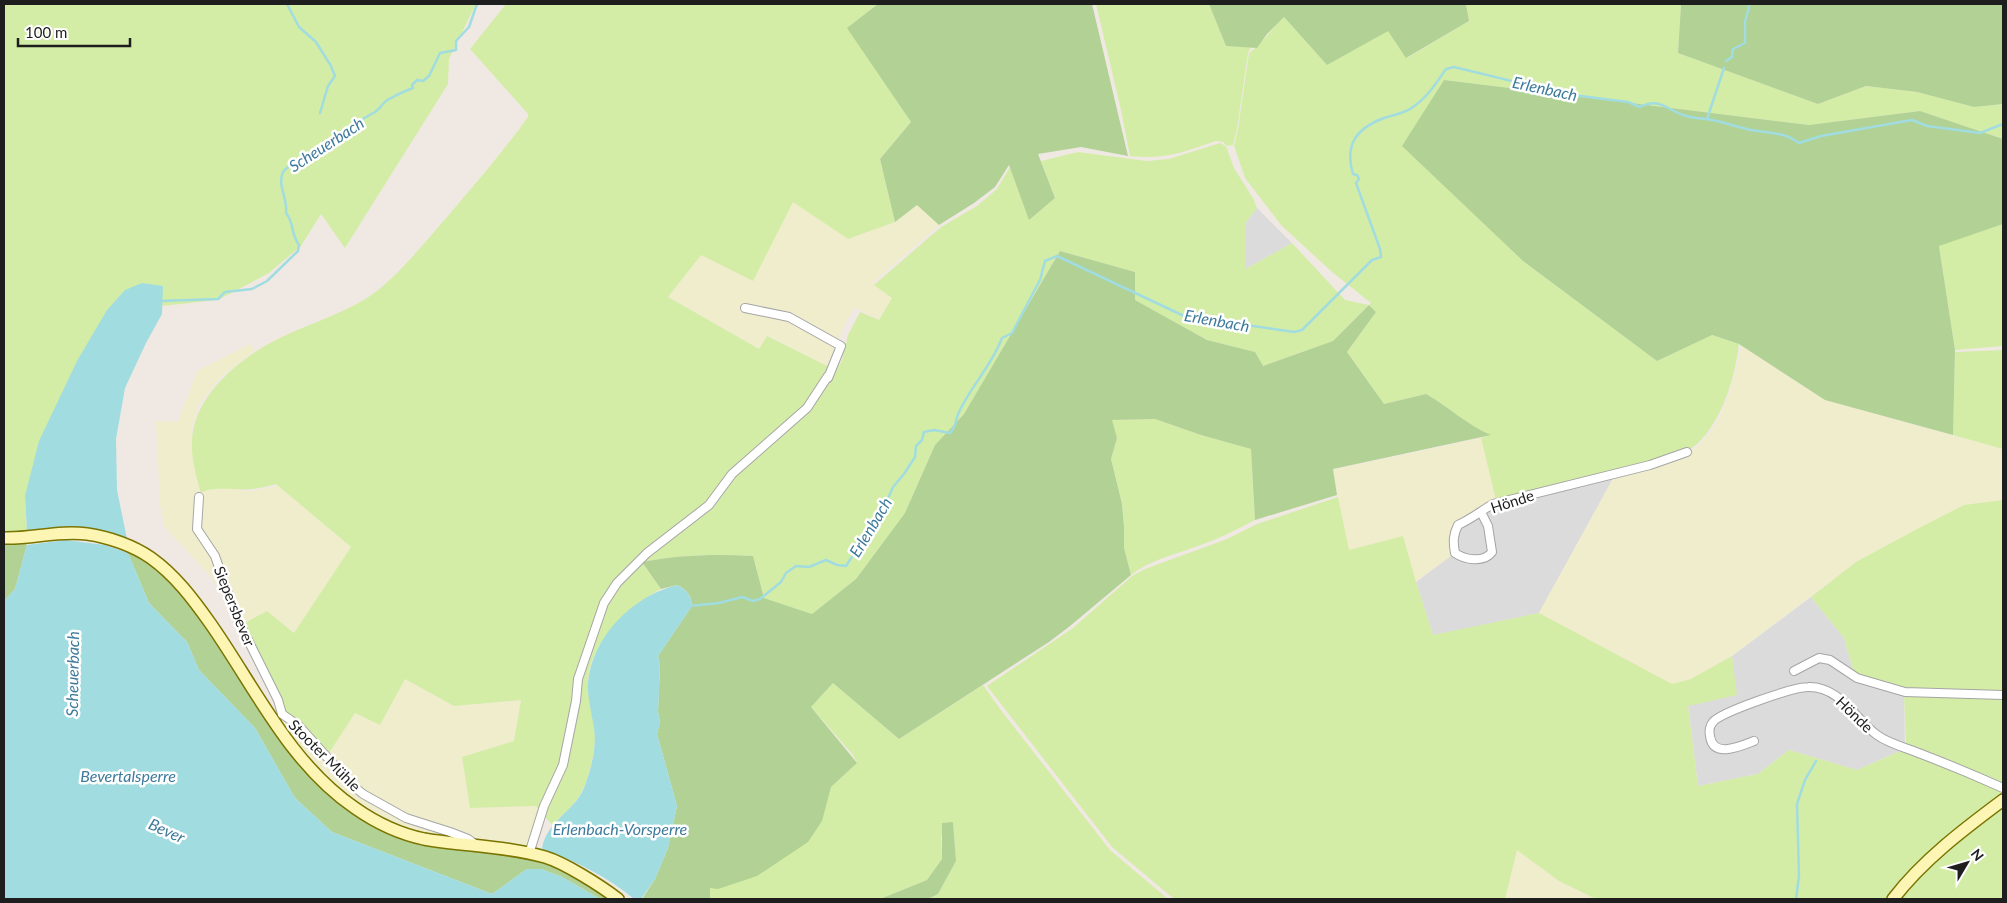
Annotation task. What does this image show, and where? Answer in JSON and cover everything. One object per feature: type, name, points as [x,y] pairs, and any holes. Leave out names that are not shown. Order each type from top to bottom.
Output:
[{"type":"street","points":[[529,854],[554,783],[565,758],[580,672],[604,603],[617,583],[647,553],[709,505],[732,474],[807,408],[828,376],[828,378],[841,346],[789,317],[745,308]]},
{"type":"street","name":"Hönde","points":[[1481,512],[1488,526],[1492,552],[1489,556],[1479,559],[1459,556],[1455,553],[1453,545],[1458,525],[1473,518],[1481,512],[1502,501],[1650,465],[1687,452]]},
{"type":"street","name":"Siepersbever","points":[[199,497],[197,529],[215,556],[236,616],[278,700],[278,718]]},
{"type":"street","points":[[4,538],[67,533],[87,534],[137,549],[152,559],[183,587],[278,718],[301,758],[323,783],[356,808],[386,826],[423,839],[547,858],[591,881],[618,899]]},
{"type":"street","name":"Hönde","points":[[1794,671],[1819,658],[1823,658],[1830,660],[1857,678],[1905,692],[2003,695]]},
{"type":"street","name":"Hönde","points":[[1754,740],[1731,749],[1718,748],[1713,744],[1710,737],[1710,727],[1714,720],[1769,697],[1798,688],[1820,687],[1842,700],[1880,737],[2003,788]]},
{"type":"street","name":"Stooter Mühle","points":[[278,718],[299,726],[352,785],[363,794],[406,818],[468,839],[477,846]]},
{"type":"street","points":[[1893,899],[1937,853],[2003,800]]},
{"type":"shaded area","points":[[793,201],[848,239],[895,222],[917,204],[939,225],[873,282],[892,298],[879,320],[854,307],[841,332],[831,368],[768,336],[759,349],[668,297],[701,255],[753,281]]},
{"type":"shaded area","points":[[1257,208],[1292,243],[1246,269],[1246,222]]},
{"type":"shaded area","points":[[250,344],[255,350],[219,379],[198,406],[192,428],[191,445],[230,444],[242,491],[253,491],[278,486],[351,547],[294,633],[267,611],[238,626],[229,604],[212,578],[164,526],[160,505],[156,421],[178,422],[197,371]]},
{"type":"shaded area","points":[[1742,346],[1825,400],[2003,449],[2003,500],[1964,505],[1856,562],[1732,656],[1691,679],[1672,684],[1539,613],[1615,475],[1687,454],[1698,446],[1710,433],[1720,417],[1730,391]]},
{"type":"shaded area","points":[[1481,438],[1496,500],[1458,525],[1455,553],[1415,582],[1403,536],[1349,551],[1332,470]]},
{"type":"shaded area","points":[[1615,475],[1539,613],[1433,636],[1416,582],[1455,553],[1458,525],[1497,505]]},
{"type":"shaded area","points":[[1811,597],[1844,638],[1856,680],[1904,693],[1905,749],[1857,770],[1789,750],[1758,774],[1698,786],[1688,705],[1736,695],[1732,656]]},
{"type":"shaded area","points":[[405,679],[454,706],[521,700],[514,741],[462,757],[470,808],[536,806],[544,815],[529,851],[449,840],[387,825],[324,782],[278,724],[283,717],[325,760],[355,713],[380,724]]},
{"type":"shaded area","points":[[1517,850],[1559,881],[1596,899],[1505,899]]},
{"type":"green space","points":[[4,4],[476,4],[449,59],[448,84],[345,248],[321,214],[301,246],[269,273],[218,300],[162,306],[163,301],[25,496],[27,531],[4,536]]},
{"type":"green space","points":[[506,4],[878,4],[848,28],[911,122],[880,159],[895,222],[848,239],[793,202],[753,281],[701,255],[668,297],[759,349],[767,336],[831,368],[804,409],[730,472],[708,504],[639,556],[642,561],[663,542],[710,507],[734,476],[806,412],[824,390],[842,360],[848,335],[860,312],[879,320],[892,298],[874,285],[941,227],[977,206],[997,189],[1010,167],[1029,219],[1055,198],[1041,161],[1078,152],[1147,161],[1169,159],[1220,143],[1226,146],[1234,168],[1253,198],[1257,208],[1246,222],[1246,269],[1292,243],[1345,300],[1369,305],[1333,341],[1263,366],[1254,352],[1207,340],[1135,300],[1135,272],[1060,251],[964,414],[935,445],[905,513],[856,579],[812,614],[764,598],[753,556],[698,556],[642,562],[661,589],[635,606],[611,629],[594,656],[589,671],[588,686],[595,732],[593,757],[584,787],[578,798],[552,825],[536,806],[470,808],[462,757],[514,741],[521,700],[454,706],[405,679],[380,725],[355,713],[327,756],[300,726],[283,714],[279,700],[241,625],[267,611],[294,633],[351,547],[276,484],[253,489],[211,489],[201,493],[193,460],[192,441],[195,424],[201,408],[223,378],[252,354],[267,345],[355,305],[387,283],[447,217],[528,117],[528,114],[470,49]]},
{"type":"green space","points":[[878,4],[1092,4],[1128,156],[1081,147],[1038,154],[1055,198],[1029,220],[1009,165],[995,187],[939,225],[917,205],[895,222],[880,159],[911,122],[847,28]]},
{"type":"green space","points":[[1096,4],[1209,4],[1226,46],[1251,47],[1248,53],[1233,145],[1227,146],[1223,142],[1216,141],[1184,152],[1164,156],[1130,156]]},
{"type":"green space","points":[[1209,4],[1466,4],[1469,21],[1406,58],[1388,31],[1327,65],[1284,17],[1267,34],[1257,48],[1226,46]]},
{"type":"green space","points":[[1466,4],[1681,4],[1678,53],[1818,104],[1866,86],[1917,92],[1974,107],[2003,104],[2003,139],[1920,111],[1809,125],[1444,80],[1403,146],[1523,261],[1657,361],[1711,335],[1739,344],[1731,384],[1714,423],[1697,444],[1666,460],[1496,500],[1481,438],[1490,435],[1426,394],[1384,404],[1347,352],[1376,312],[1369,305],[1371,303],[1332,272],[1281,225],[1245,178],[1234,146],[1249,53],[1284,17],[1327,65],[1388,30],[1407,58],[1469,21]]},
{"type":"green space","points":[[1681,4],[2003,4],[2003,104],[1974,107],[1917,92],[1866,86],[1818,104],[1678,53]]},
{"type":"green space","points":[[1444,80],[1809,125],[1920,111],[2003,139],[2003,224],[1939,246],[1955,350],[1953,435],[1825,400],[1739,344],[1712,335],[1657,361],[1523,261],[1402,146]]},
{"type":"green space","points":[[2003,224],[2003,346],[1955,350],[1939,245]]},
{"type":"green space","points":[[1060,251],[1135,272],[1135,300],[1207,340],[1255,352],[1263,366],[1333,341],[1369,305],[1376,312],[1347,352],[1384,404],[1426,394],[1491,435],[1333,469],[1337,495],[1255,520],[1251,449],[1201,435],[1155,419],[1112,420],[1117,438],[1111,459],[1122,504],[1124,548],[1131,575],[1049,642],[899,739],[833,683],[811,707],[857,763],[831,787],[822,821],[808,842],[757,876],[718,889],[710,888],[710,899],[642,899],[655,879],[668,848],[677,806],[657,734],[660,722],[658,712],[660,665],[658,656],[692,606],[689,595],[677,585],[661,589],[642,562],[697,556],[753,556],[764,598],[812,614],[856,579],[905,513],[935,445],[964,414]]},
{"type":"green space","points":[[2003,350],[2003,449],[1953,435],[1955,352]]},
{"type":"green space","points":[[1155,419],[1201,435],[1251,449],[1255,520],[1211,541],[1154,562],[1131,575],[1124,548],[1122,504],[1111,459],[1117,438],[1111,420]]},
{"type":"green space","points":[[1338,497],[1349,550],[1403,536],[1433,635],[1539,613],[1672,684],[1691,679],[1732,656],[1737,695],[1688,706],[1698,786],[1758,774],[1789,750],[1857,770],[1905,749],[2003,789],[2003,798],[1891,899],[1596,899],[1559,881],[1517,850],[1505,899],[1174,899],[1112,847],[987,686],[1073,628],[1132,576],[1145,569],[1227,539],[1257,524]]},
{"type":"green space","points":[[2003,500],[2003,693],[1905,690],[1855,676],[1844,638],[1811,597],[1856,562],[1964,505]]},
{"type":"green space","points":[[18,539],[27,545],[15,589],[4,601],[4,540]]},
{"type":"green space","points":[[134,550],[182,588],[298,758],[386,827],[546,860],[612,899],[600,899],[562,877],[541,869],[527,869],[492,894],[332,832],[295,798],[255,728],[199,670],[187,642],[149,603],[128,553]]},
{"type":"green space","points":[[833,683],[899,739],[983,685],[1110,850],[1168,899],[928,899],[938,894],[956,861],[953,822],[941,837],[942,859],[927,880],[880,899],[710,899],[710,888],[828,794],[831,787],[857,763],[853,755],[811,707]]},
{"type":"green space","points":[[1904,693],[2003,698],[2003,786],[1906,746]]},
{"type":"green space","points":[[2003,802],[2003,899],[1896,899],[1915,876]]},
{"type":"green space","points":[[953,822],[956,861],[938,894],[928,899],[880,899],[927,880],[942,859],[942,823]]},
{"type":"water","points":[[142,283],[163,286],[162,314],[125,388],[116,439],[117,490],[127,539],[66,527],[27,531],[25,496],[39,441],[77,361],[107,310],[125,290]]},
{"type":"water","name":"Bevertalsperre","points":[[66,540],[105,545],[128,553],[149,603],[187,642],[199,670],[255,728],[295,798],[332,832],[492,894],[527,869],[541,869],[562,877],[600,899],[4,899],[4,601],[15,589],[27,545]]},
{"type":"water","name":"Erlenbach-Vorsperre","points":[[677,585],[688,593],[692,606],[658,656],[660,665],[658,712],[660,722],[657,734],[677,806],[668,848],[655,879],[641,899],[634,899],[613,883],[590,870],[542,849],[549,831],[574,804],[584,788],[591,766],[595,736],[588,683],[597,649],[606,634],[631,608],[661,590]]},
{"type":"waterway","points":[[287,4],[299,27],[316,42],[335,76],[328,86],[320,113]]},
{"type":"waterway","name":"Scheuerbach","points":[[160,301],[218,299],[225,292],[252,289],[267,281],[298,251],[299,245],[294,236],[291,221],[286,213],[286,202],[281,182],[284,170],[375,112],[387,100],[413,88],[412,85],[417,80],[423,81],[429,76],[440,53],[456,50],[456,41],[469,27],[477,4]]},
{"type":"waterway","points":[[1726,61],[1732,57],[1733,49],[1745,43],[1745,21],[1749,8],[1748,4]]},
{"type":"waterway","name":"Erlenbach","points":[[689,606],[719,603],[742,597],[753,601],[760,599],[781,582],[786,573],[796,566],[809,567],[826,560],[837,565],[846,566],[886,503],[893,487],[915,457],[916,446],[922,440],[924,432],[934,430],[950,433],[952,430],[964,402],[993,357],[1002,338],[1012,333],[1040,280],[1045,261],[1057,256],[1184,316],[1294,332],[1302,330],[1372,260],[1381,257],[1380,249],[1356,183],[1359,179],[1357,175],[1353,174],[1350,154],[1355,138],[1366,127],[1384,118],[1406,111],[1418,103],[1431,90],[1446,69],[1454,67],[1565,94],[1628,102],[1640,107],[1652,103],[1662,105],[1686,116],[1782,135],[1799,143],[1821,136],[1912,120],[1927,126],[1980,133],[2003,124]]},
{"type":"waterway","points":[[1707,119],[1724,68]]},
{"type":"waterway","points":[[1796,899],[1799,876],[1797,804],[1805,780],[1816,761]]},
{"type":"water label","name":"Bever","points":[[167,830]]}]
